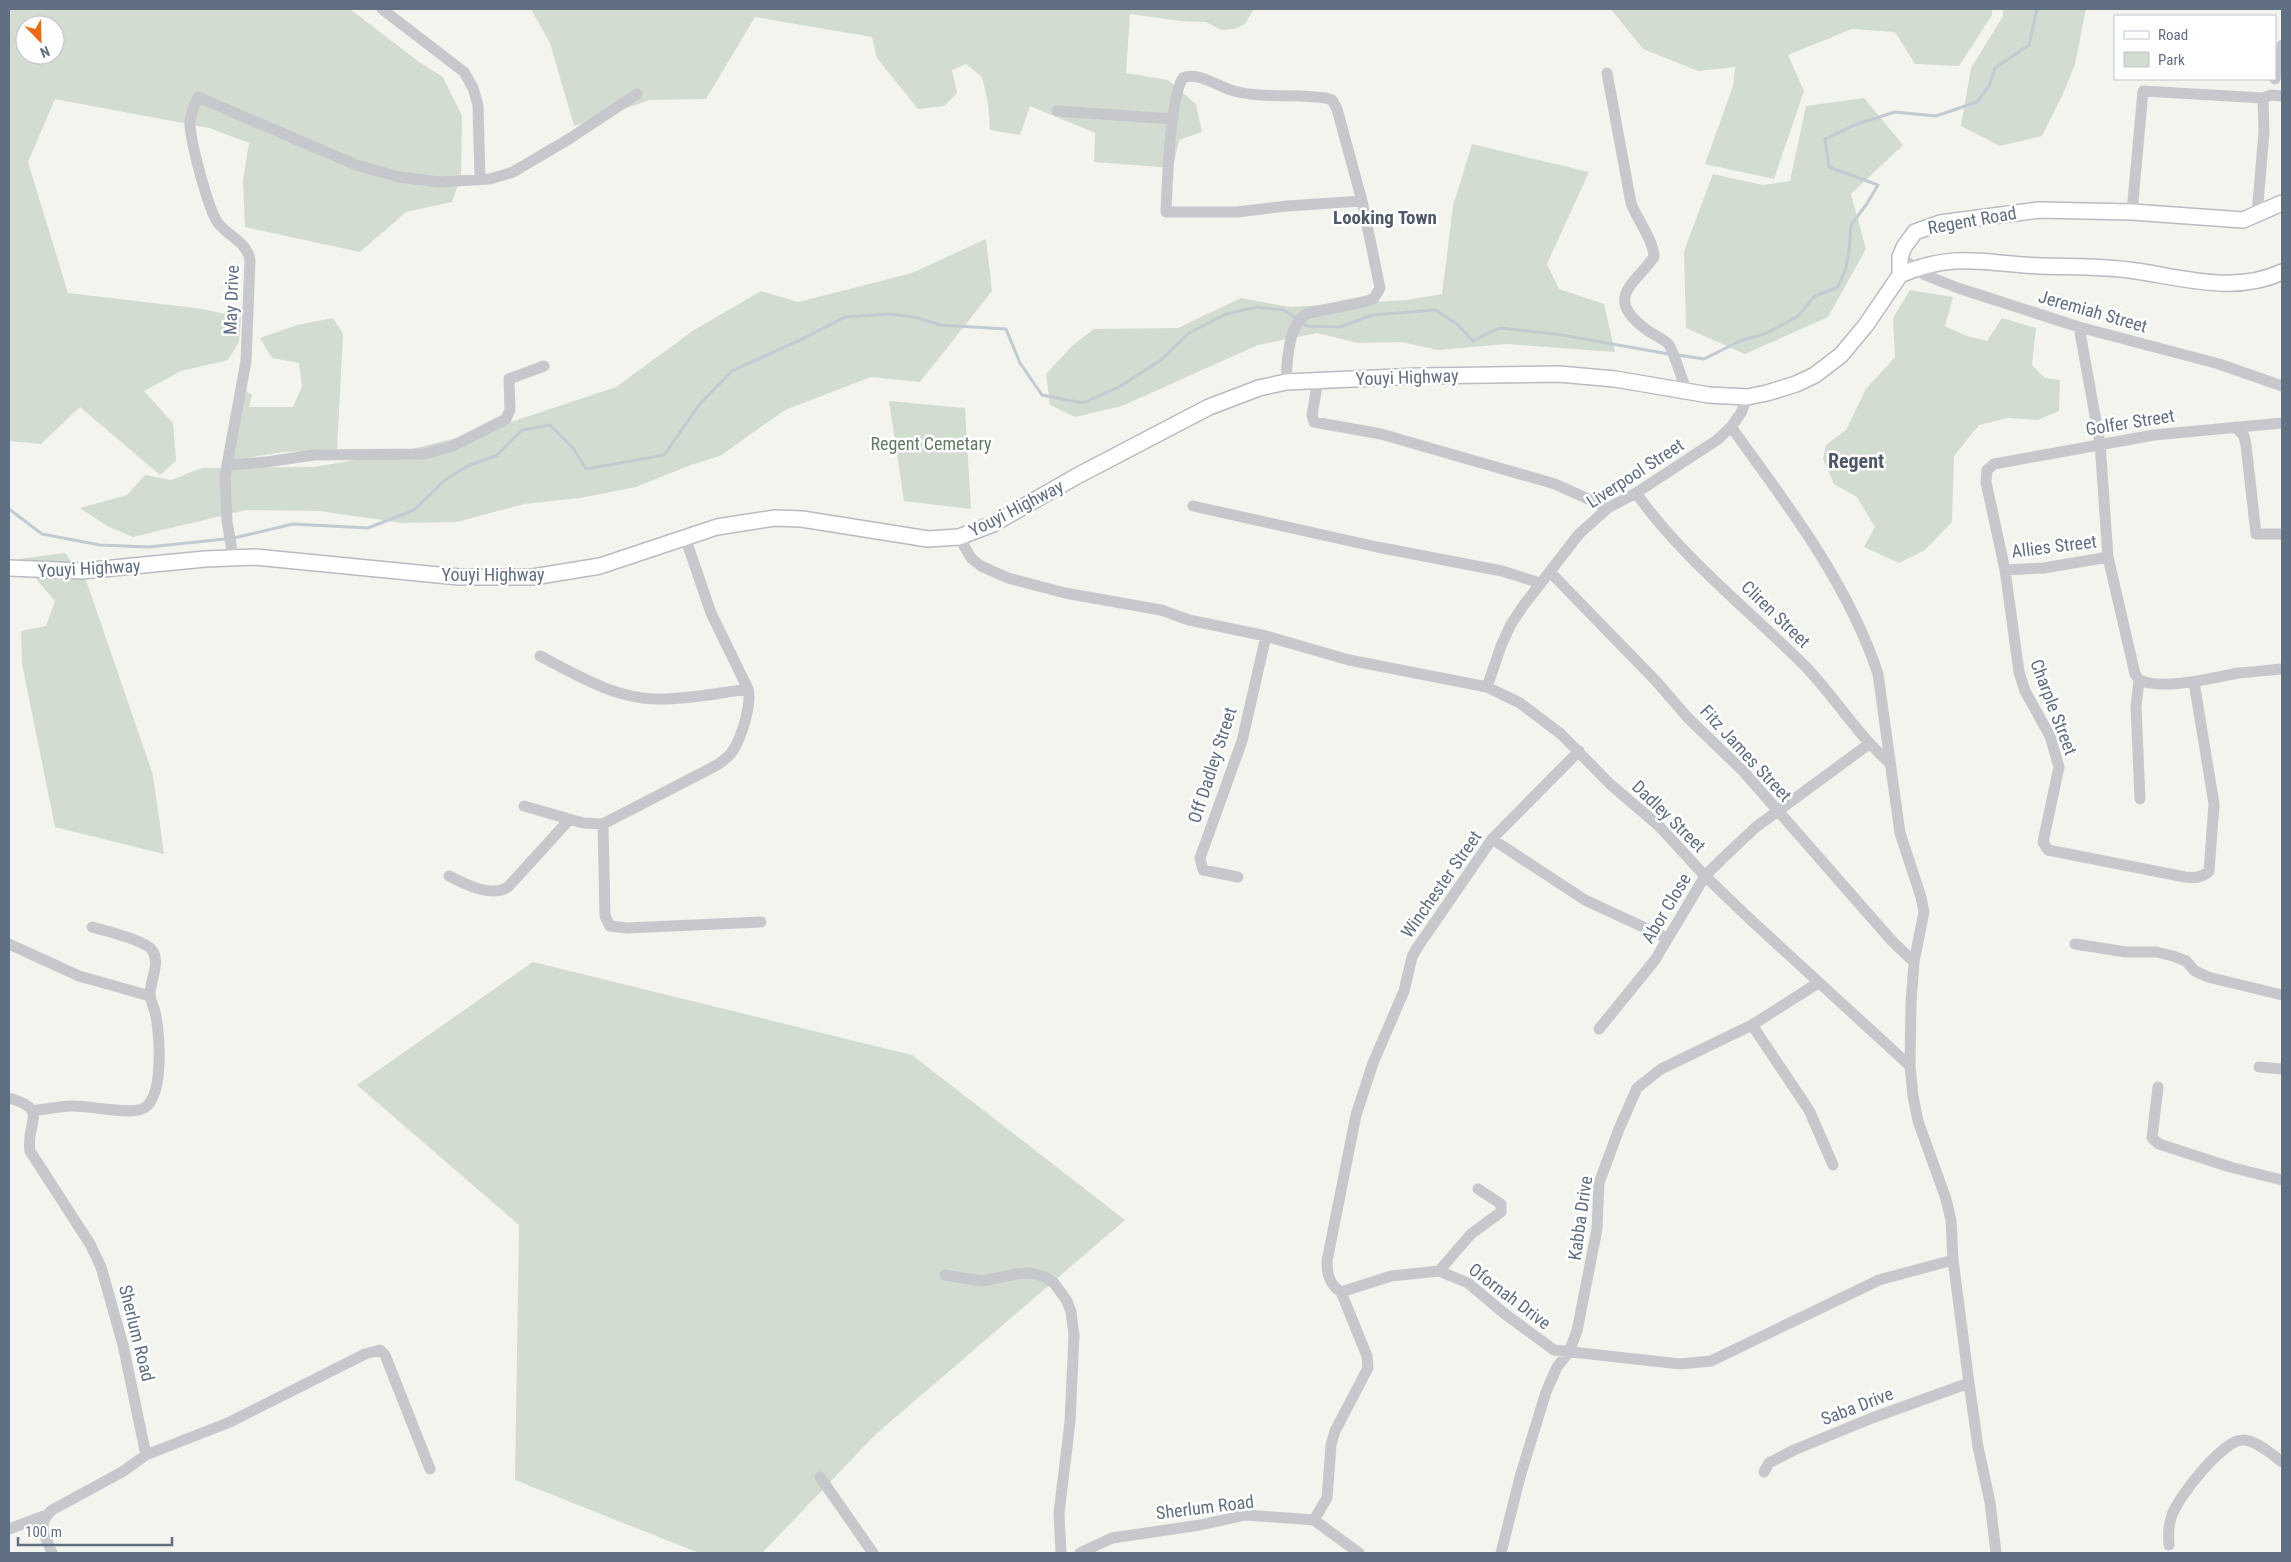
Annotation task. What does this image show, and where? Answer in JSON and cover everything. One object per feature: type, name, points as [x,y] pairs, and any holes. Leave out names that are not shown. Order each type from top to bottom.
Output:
[{"type":"main road","name":"Regent Road","points":[[1900,257],[1904,247],[1915,232],[1932,225],[2039,210],[2132,212],[2231,221],[2243,220],[2282,204]]},
{"type":"main road","points":[[1900,257],[1900,275]]},
{"type":"main road","name":"Regent Road","points":[[1900,275],[1915,268],[1946,260],[1969,259],[2041,266],[2106,266],[2194,282],[2239,283],[2259,280],[2282,272]]},
{"type":"main road","name":"Youyi Highway","points":[[9,568],[82,571],[231,550],[277,558],[458,577],[533,577],[600,566],[717,527],[775,518],[802,519],[928,539],[958,537],[993,524],[1077,476],[1209,408],[1259,388],[1286,382],[1559,374],[1615,378],[1687,392],[1747,397],[1796,384],[1815,375],[1841,355],[1866,325],[1900,275]]},
{"type":"street","points":[[382,9],[464,72],[473,88],[478,105],[480,179],[490,179],[513,172],[569,139],[637,94]]},
{"type":"street","points":[[2276,74],[2282,46]]},
{"type":"street","points":[[1608,73],[1631,203],[1654,249],[1654,256],[1650,262],[1628,286],[1624,294],[1625,304],[1641,326],[1669,344],[1687,392]]},
{"type":"street","points":[[1286,382],[1290,342],[1301,317],[1309,312],[1368,301],[1378,293],[1378,274],[1362,201],[1337,109],[1332,100],[1319,97],[1255,95],[1234,91],[1192,76],[1183,78],[1178,86],[1173,119],[1166,212],[1237,212],[1287,206],[1362,201]]},
{"type":"street","points":[[2257,215],[2264,132],[2275,80]]},
{"type":"street","points":[[2132,212],[2143,91],[2272,96]]},
{"type":"street","name":"May Drive","points":[[231,550],[227,521],[227,465],[246,362],[250,260],[248,252],[243,245],[218,222],[206,193],[190,129],[191,113],[198,98],[323,152],[382,173],[416,180],[439,182],[480,179]]},
{"type":"street","points":[[1057,111],[1173,119]]},
{"type":"street","name":"Jeremiah Street","points":[[1900,257],[1915,268],[1948,285],[2079,327],[2219,364],[2282,386]]},
{"type":"street","points":[[2079,327],[2100,443],[2108,557],[2132,665],[2139,680],[2136,707],[2140,798]]},
{"type":"street","points":[[227,465],[314,455],[397,456],[440,451],[506,419],[510,410],[509,379],[544,366]]},
{"type":"street","points":[[1318,380],[1312,415],[1314,422],[1381,434],[1555,484],[1608,508]]},
{"type":"street","name":"Liverpool Street","points":[[1487,686],[1511,624],[1540,583],[1579,534],[1608,508],[1636,493],[1716,440],[1732,427],[1747,397]]},
{"type":"street","name":"Golfer Street","points":[[1987,470],[1994,464],[2100,443],[2154,435],[2282,423]]},
{"type":"street","points":[[1732,427],[1802,525],[1839,588],[1857,624],[1878,674],[1900,833],[1924,912],[1914,962],[1911,1003],[1910,1066],[1912,1096],[1918,1121],[1946,1199],[1953,1241],[1953,1260],[1978,1447],[1990,1502],[1996,1553]]},
{"type":"street","points":[[2236,427],[2244,436],[2246,444],[2256,534],[2282,534]]},
{"type":"street","name":"Charple Street","points":[[1987,470],[1986,482],[2005,570],[2019,672],[2025,691],[2050,736],[2059,767],[2044,837],[2044,847],[2052,852],[2185,877],[2196,878],[2208,871],[2214,804],[2194,682]]},
{"type":"street","name":"Cliren Street","points":[[1636,493],[1686,554],[1814,676],[1869,744],[1890,763]]},
{"type":"street","points":[[1193,506],[1377,547],[1502,571],[1540,583]]},
{"type":"street","points":[[524,806],[569,820],[594,825],[602,824],[717,765],[727,758],[734,748],[749,705],[748,688],[711,612],[685,537]]},
{"type":"street","name":"Dadley Street","points":[[958,537],[971,558],[981,566],[1008,578],[1065,594],[1161,610],[1189,620],[1266,636],[1349,660],[1487,686],[1537,714],[1579,751],[1610,784],[1659,826],[1705,876],[1910,1066]]},
{"type":"street","name":"Allies Street","points":[[2005,570],[2044,568],[2108,557]]},
{"type":"street","name":"Fitz James Street","points":[[1550,572],[1656,681],[1688,718],[1743,771],[1892,940],[1914,962]]},
{"type":"street","name":"Off Dadley Street","points":[[1238,877],[1203,870],[1200,858],[1242,741],[1266,636]]},
{"type":"street","points":[[540,656],[596,685],[634,696],[655,699],[680,698],[748,688]]},
{"type":"street","points":[[2139,680],[2153,684],[2194,682],[2282,669]]},
{"type":"street","name":"Abor Close","points":[[1599,1029],[1640,981],[1705,876],[1740,841],[1869,744]]},
{"type":"street","name":"Winchester Street","points":[[1341,1292],[1334,1288],[1329,1280],[1327,1261],[1356,1115],[1373,1063],[1404,991],[1412,957],[1492,839],[1579,751]]},
{"type":"street","points":[[449,876],[491,892],[500,892],[508,888],[569,820]]},
{"type":"street","points":[[602,824],[605,916],[610,926],[627,928],[761,922]]},
{"type":"street","points":[[1492,839],[1585,900],[1668,938]]},
{"type":"street","points":[[9,1098],[27,1104],[32,1111],[69,1106],[130,1111],[143,1109],[151,1101],[157,1084],[160,1064],[156,1014],[150,996],[155,962],[153,950],[146,944],[92,927]]},
{"type":"street","points":[[9,944],[79,976],[150,996]]},
{"type":"street","points":[[2075,944],[2126,952],[2156,952],[2186,961],[2195,971],[2208,978],[2282,995]]},
{"type":"street","name":"Kabba Drive","points":[[1501,1553],[1520,1476],[1546,1392],[1556,1367],[1569,1352],[1581,1313],[1594,1252],[1598,1222],[1599,1183],[1637,1088],[1660,1069],[1752,1024],[1818,982]]},
{"type":"street","points":[[1752,1024],[1808,1110],[1833,1165]]},
{"type":"street","points":[[2259,1067],[2282,1069]]},
{"type":"street","points":[[2158,1087],[2151,1127],[2152,1138],[2159,1144],[2230,1167],[2282,1180]]},
{"type":"street","name":"Sherlum Road","points":[[32,1111],[34,1119],[28,1144],[30,1152],[87,1238],[101,1267],[123,1345],[146,1455]]},
{"type":"street","points":[[1440,1271],[1471,1234],[1501,1212],[1500,1204],[1497,1201],[1478,1190]]},
{"type":"street","name":"Ofornah Drive","points":[[1341,1292],[1391,1276],[1440,1271],[1468,1284],[1548,1346],[1569,1352],[1680,1364],[1711,1361],[1873,1283],[1896,1274],[1953,1260]]},
{"type":"street","points":[[945,1275],[982,1281],[1031,1273],[1043,1276],[1054,1283],[1067,1301],[1071,1312],[1074,1335],[1070,1422],[1059,1512],[1061,1553]]},
{"type":"street","points":[[1341,1292],[1367,1356],[1368,1368],[1332,1439],[1327,1498],[1314,1520],[1359,1553]]},
{"type":"street","points":[[9,1529],[44,1516],[122,1472],[146,1455],[230,1422],[365,1354],[380,1350],[385,1355],[430,1468]]},
{"type":"street","name":"Saba Drive","points":[[1764,1472],[1769,1463],[1794,1450],[1872,1418],[1969,1383]]},
{"type":"street","points":[[2169,1545],[2168,1529],[2175,1506],[2209,1462],[2230,1443],[2243,1439],[2254,1443],[2282,1462]]},
{"type":"street","points":[[820,1477],[873,1553]]},
{"type":"street","name":"Sherlum Road","points":[[1082,1552],[1112,1538],[1200,1525],[1246,1515],[1314,1520]]},
{"type":"street","points":[[44,1516],[42,1524],[52,1553]]},
{"type":"green space","points":[[9,9],[350,9],[419,62],[443,77],[462,116],[461,176],[452,202],[406,212],[360,252],[245,227],[243,181],[249,143],[209,128],[55,99],[28,162],[68,293],[196,308],[241,317],[239,342],[228,360],[181,371],[144,391],[173,423],[176,461],[160,475],[80,407],[41,444],[9,441]]},
{"type":"green space","points":[[531,9],[1254,9],[1245,24],[1235,29],[1221,30],[1206,22],[1180,21],[1130,14],[1126,73],[1168,80],[1196,104],[1202,132],[1179,140],[1173,168],[1094,162],[1095,133],[1030,106],[1020,135],[990,130],[988,103],[982,77],[966,64],[952,70],[957,93],[944,106],[918,109],[877,58],[872,37],[755,17],[706,99],[650,100],[574,126],[550,43]]},
{"type":"green space","points":[[1611,9],[1992,9],[1992,15],[1959,66],[1915,64],[1895,32],[1852,29],[1788,55],[1804,91],[1774,179],[1705,164],[1733,86],[1735,67],[1698,71],[1643,49]]},
{"type":"green space","points":[[2003,9],[2086,9],[2075,64],[2063,94],[2042,136],[2000,146],[1961,126],[1971,68],[2003,16]]},
{"type":"green space","points":[[1864,98],[1903,145],[1851,194],[1866,249],[1828,317],[1745,354],[1686,328],[1684,251],[1713,174],[1763,185],[1790,181],[1806,106]]},
{"type":"green space","points":[[1472,144],[1589,172],[1547,264],[1559,289],[1604,304],[1615,352],[1507,344],[1438,350],[1402,342],[1358,343],[1317,333],[1258,345],[1122,406],[1075,417],[1050,405],[1046,374],[1072,346],[1094,329],[1178,328],[1241,298],[1289,307],[1406,300],[1442,294],[1453,206]]},
{"type":"green space","points":[[986,239],[992,291],[920,382],[871,377],[785,410],[720,456],[691,465],[636,487],[580,498],[524,504],[457,522],[403,523],[319,511],[246,510],[133,537],[107,526],[80,508],[127,495],[145,475],[171,480],[202,468],[314,467],[396,453],[484,431],[616,387],[694,330],[761,291],[798,302],[912,273]]},
{"type":"green space","points":[[1910,290],[1953,297],[1945,326],[1967,336],[1987,341],[2002,318],[2036,328],[2032,365],[2045,378],[2060,380],[2059,411],[2038,420],[2008,418],[1979,425],[1954,456],[1952,522],[1925,550],[1899,563],[1864,547],[1875,527],[1857,497],[1834,484],[1823,459],[1826,445],[1846,430],[1866,389],[1895,357],[1893,318]]},
{"type":"green space","points":[[333,318],[343,334],[337,451],[284,452],[233,460],[245,390],[252,395],[249,407],[293,407],[302,386],[299,363],[272,358],[260,338],[297,325]]},
{"type":"green space","name":"Regent Cemetary","points":[[889,401],[965,408],[971,509],[904,501]]},
{"type":"green space","points":[[65,553],[87,583],[153,775],[164,854],[55,827],[22,664],[21,631],[46,626],[55,601],[19,559]]},
{"type":"green space","points":[[533,962],[912,1055],[1125,1220],[876,1434],[762,1553],[699,1553],[515,1480],[519,1225],[357,1085]]},
{"type":"waterway","points":[[1678,355],[1704,359],[1740,341],[1767,333],[1798,316],[1815,296],[1838,287],[1846,268],[1851,225],[1878,185],[1829,167],[1825,139],[1857,124],[1895,112],[1936,116],[1977,102],[1989,86],[1995,68],[2029,45],[2037,9]]},
{"type":"waterway","points":[[9,509],[42,534],[100,545],[149,547],[234,538],[293,524],[368,528],[414,510],[445,480],[466,467],[497,455],[522,430],[550,425],[573,448],[586,469],[664,455],[699,405],[732,371],[845,317],[889,314],[915,317],[940,325],[1006,329],[1020,363],[1042,395],[1083,403],[1119,387],[1161,360],[1189,333],[1226,314],[1257,307],[1284,310],[1307,326],[1340,327],[1372,315],[1435,310],[1457,324],[1473,341],[1499,328],[1556,334],[1669,354]]},
{"type":"district","name":"Looking Town","points":[[1385,217]]},
{"type":"district","name":"Regent","points":[[1856,461]]}]
